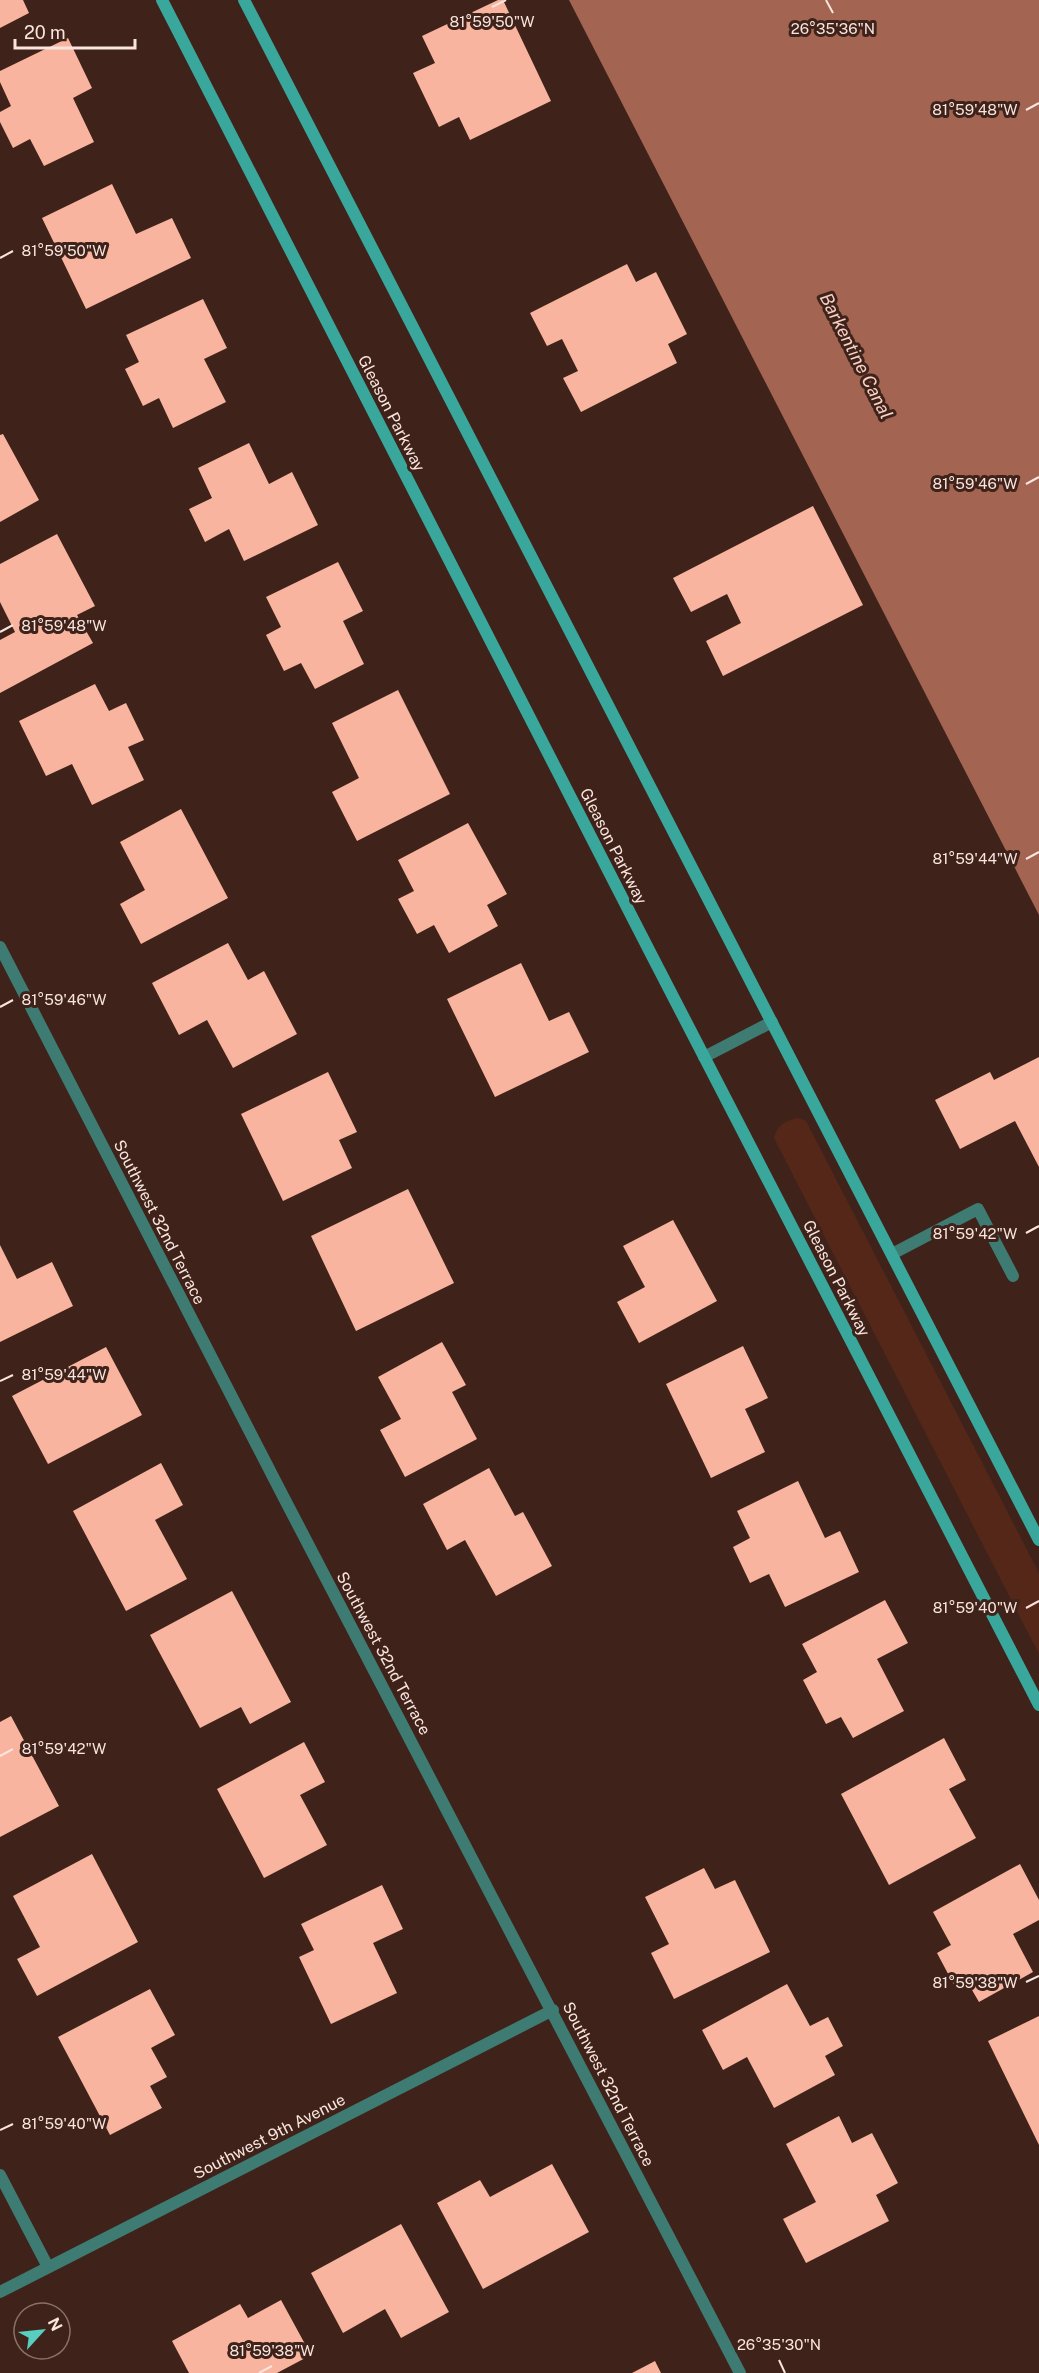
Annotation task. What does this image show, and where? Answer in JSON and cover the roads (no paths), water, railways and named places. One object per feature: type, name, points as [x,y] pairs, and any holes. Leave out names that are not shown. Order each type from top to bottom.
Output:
[{"type":"main road","name":"Gleason Parkway","points":[[162,0],[1039,1705]]},
{"type":"main road","points":[[244,0],[1038,1536]]},
{"type":"street","name":"Southwest 32nd Terrace","points":[[0,947],[277,1486],[553,2010],[740,2373]]},
{"type":"street","points":[[704,1057],[772,1022]]},
{"type":"street","points":[[892,1254],[978,1209],[1013,1276]]},
{"type":"street","name":"Southwest 9th Avenue","points":[[0,2292],[553,2010]]},
{"type":"street","points":[[0,2175],[48,2267]]},
{"type":"water","name":"Barkentine Canal","points":[[569,0],[1039,0],[1039,915]]}]
